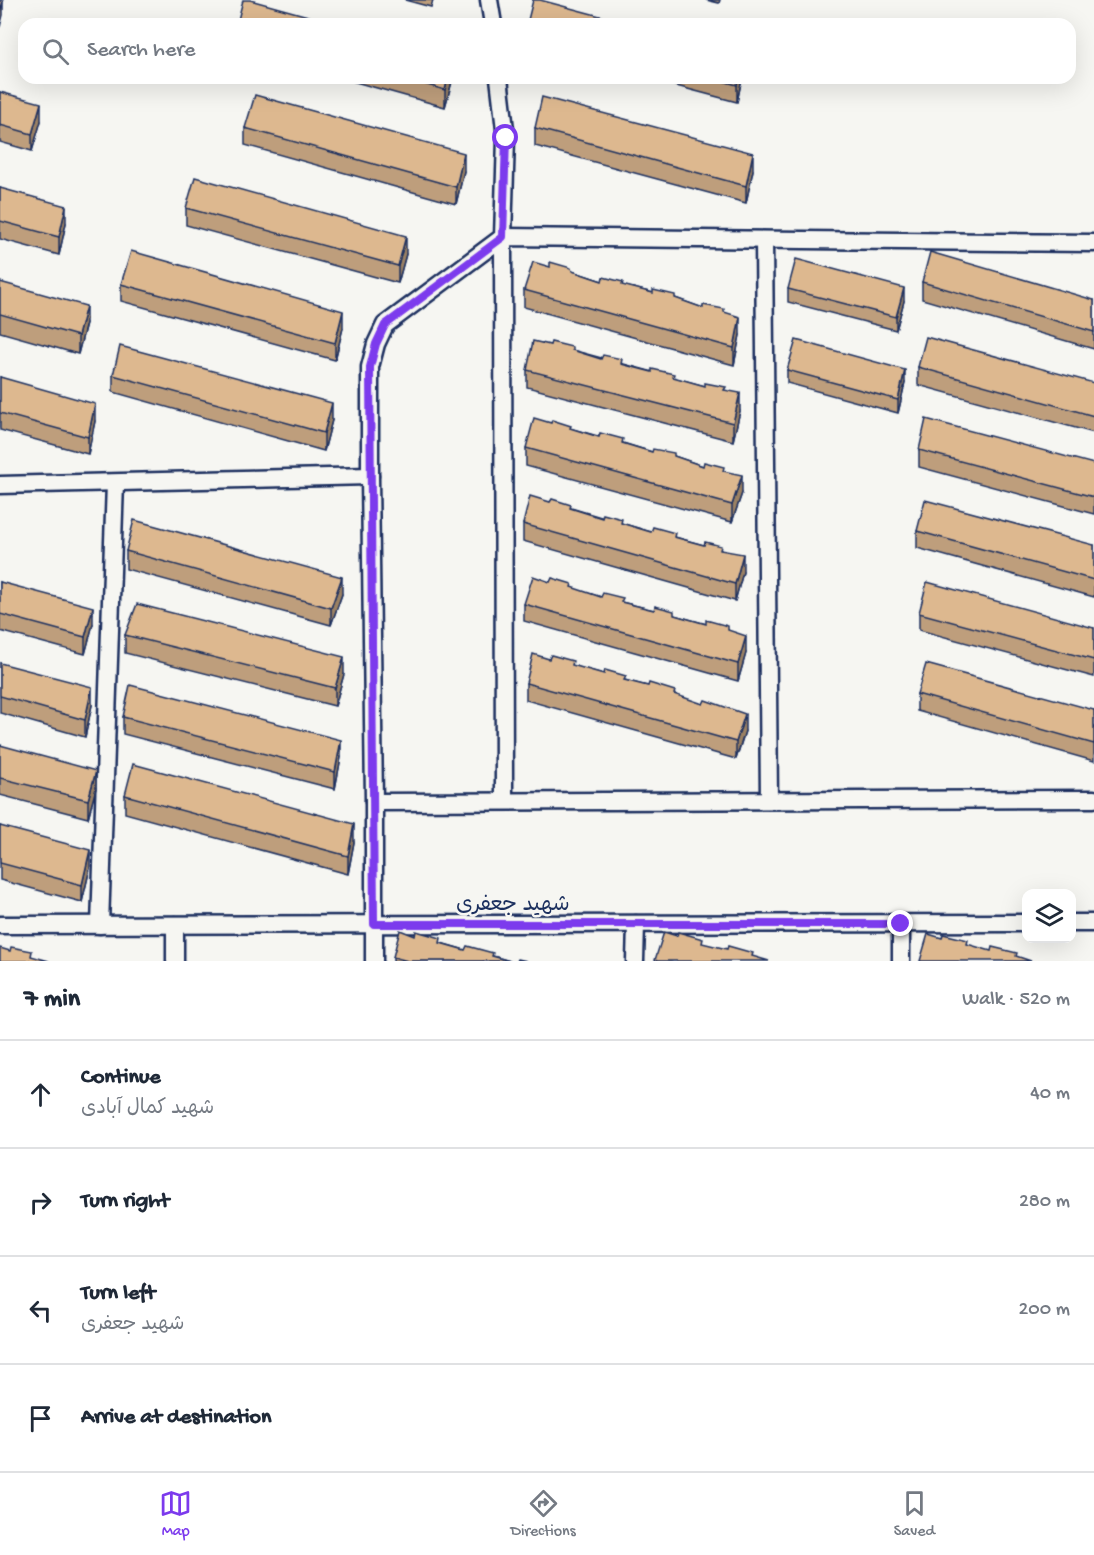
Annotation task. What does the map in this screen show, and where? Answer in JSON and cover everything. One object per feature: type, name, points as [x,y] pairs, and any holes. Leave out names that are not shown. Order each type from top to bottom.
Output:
[{"type":"street","points":[[489,0],[492,18]]},
{"type":"street","points":[[500,84],[506,138],[503,237],[504,801]]},
{"type":"street","points":[[374,961],[370,367],[376,344],[385,325],[503,237],[1094,243]]},
{"type":"street","points":[[764,240],[769,800]]},
{"type":"street","points":[[0,485],[370,476]]},
{"type":"street","points":[[100,925],[115,483]]},
{"type":"street","points":[[374,802],[1094,799]]},
{"type":"street","name":"شهید جعفری","points":[[0,925],[1022,923]]},
{"type":"street","points":[[1076,923],[1094,923]]},
{"type":"street","points":[[635,961],[636,924]]},
{"type":"street","points":[[901,924],[901,961]]},
{"type":"street","points":[[175,925],[175,961]]},
{"type":"building","points":[[243,0],[250,0],[315,18],[238,18]]},
{"type":"building","points":[[533,0],[540,0],[608,18],[528,18]]},
{"type":"building","points":[[424,84],[446,84],[445,90]]},
{"type":"building","points":[[0,92],[41,103],[32,134],[0,125]]},
{"type":"building","points":[[255,95],[464,153],[456,187],[245,128]]},
{"type":"building","points":[[542,97],[753,153],[746,186],[535,128]]},
{"type":"building","points":[[195,177],[406,236],[398,266],[186,208]]},
{"type":"building","points":[[0,188],[66,206],[59,237],[0,221]]},
{"type":"building","points":[[131,251],[343,311],[335,343],[121,284]]},
{"type":"building","points":[[930,252],[1094,300],[1094,332],[922,282]]},
{"type":"building","points":[[796,259],[904,288],[896,317],[788,289]]},
{"type":"building","points":[[533,262],[550,267],[550,262],[602,281],[603,277],[623,282],[622,285],[653,293],[653,290],[675,295],[675,298],[703,308],[703,305],[724,309],[724,312],[740,317],[734,348],[524,290]]},
{"type":"building","points":[[0,282],[86,306],[78,336],[0,314]]},
{"type":"building","points":[[926,337],[1094,383],[1094,416],[918,367]]},
{"type":"building","points":[[796,340],[905,370],[898,400],[787,370]]},
{"type":"building","points":[[533,341],[572,347],[572,350],[601,359],[603,355],[622,359],[621,364],[652,372],[652,369],[674,374],[673,377],[705,386],[705,383],[726,387],[724,390],[740,393],[733,423],[527,370]]},
{"type":"building","points":[[120,346],[332,403],[324,433],[113,375]]},
{"type":"building","points":[[0,377],[95,404],[88,437],[0,413]]},
{"type":"building","points":[[534,418],[551,423],[552,420],[599,437],[600,433],[623,439],[622,443],[652,452],[653,449],[674,453],[674,456],[703,466],[704,462],[724,467],[723,471],[742,475],[732,505],[526,448]]},
{"type":"building","points":[[926,419],[1094,464],[1094,497],[919,450]]},
{"type":"building","points":[[530,496],[550,502],[552,499],[571,505],[570,508],[602,518],[603,514],[622,519],[621,523],[651,532],[653,527],[675,533],[674,537],[704,545],[705,542],[721,546],[720,550],[743,554],[735,584],[523,524]]},
{"type":"building","points":[[925,500],[1094,545],[1094,580],[917,531]]},
{"type":"building","points":[[134,520],[342,577],[331,608],[126,551]]},
{"type":"building","points":[[533,576],[550,582],[552,578],[572,584],[571,587],[601,597],[603,593],[623,598],[621,602],[654,610],[655,606],[674,611],[674,615],[706,624],[706,620],[728,626],[728,630],[746,636],[738,664],[524,604]]},
{"type":"building","points":[[0,582],[93,607],[85,637],[0,614]]},
{"type":"building","points":[[927,582],[1094,628],[1094,660],[919,613]]},
{"type":"building","points":[[137,604],[344,657],[335,688],[125,635]]},
{"type":"building","points":[[533,654],[549,659],[551,655],[573,661],[572,665],[604,674],[605,670],[626,676],[624,680],[648,686],[649,683],[675,691],[674,694],[703,704],[705,700],[745,714],[736,742],[526,683]]},
{"type":"building","points":[[0,663],[92,687],[85,720],[0,696]]},
{"type":"building","points":[[926,664],[1094,710],[1094,744],[917,694]]},
{"type":"building","points":[[130,685],[341,740],[335,772],[123,717]]},
{"type":"building","points":[[0,745],[96,771],[88,800],[0,778]]},
{"type":"building","points":[[133,764],[354,824],[348,856],[125,795]]},
{"type":"building","points":[[0,826],[90,850],[82,885],[0,863]]},
{"type":"building","points":[[400,930],[415,936],[416,931],[441,938],[440,943],[465,950],[467,946],[493,953],[492,956],[510,961],[408,961],[393,957]]},
{"type":"building","points":[[664,932],[677,936],[678,932],[703,939],[702,943],[727,949],[728,946],[753,953],[752,956],[769,961],[658,961],[655,960]]},
{"type":"building","points":[[928,934],[942,938],[943,934],[968,940],[967,944],[991,951],[992,947],[1017,953],[1016,956],[1031,961],[920,961]]},
{"type":"building","points":[[11,947],[32,951],[31,956],[49,961],[0,961],[0,948],[10,951]]},
{"type":"route","points":[[506,138],[503,237],[385,325],[376,344],[370,367],[374,924],[901,924]]}]
